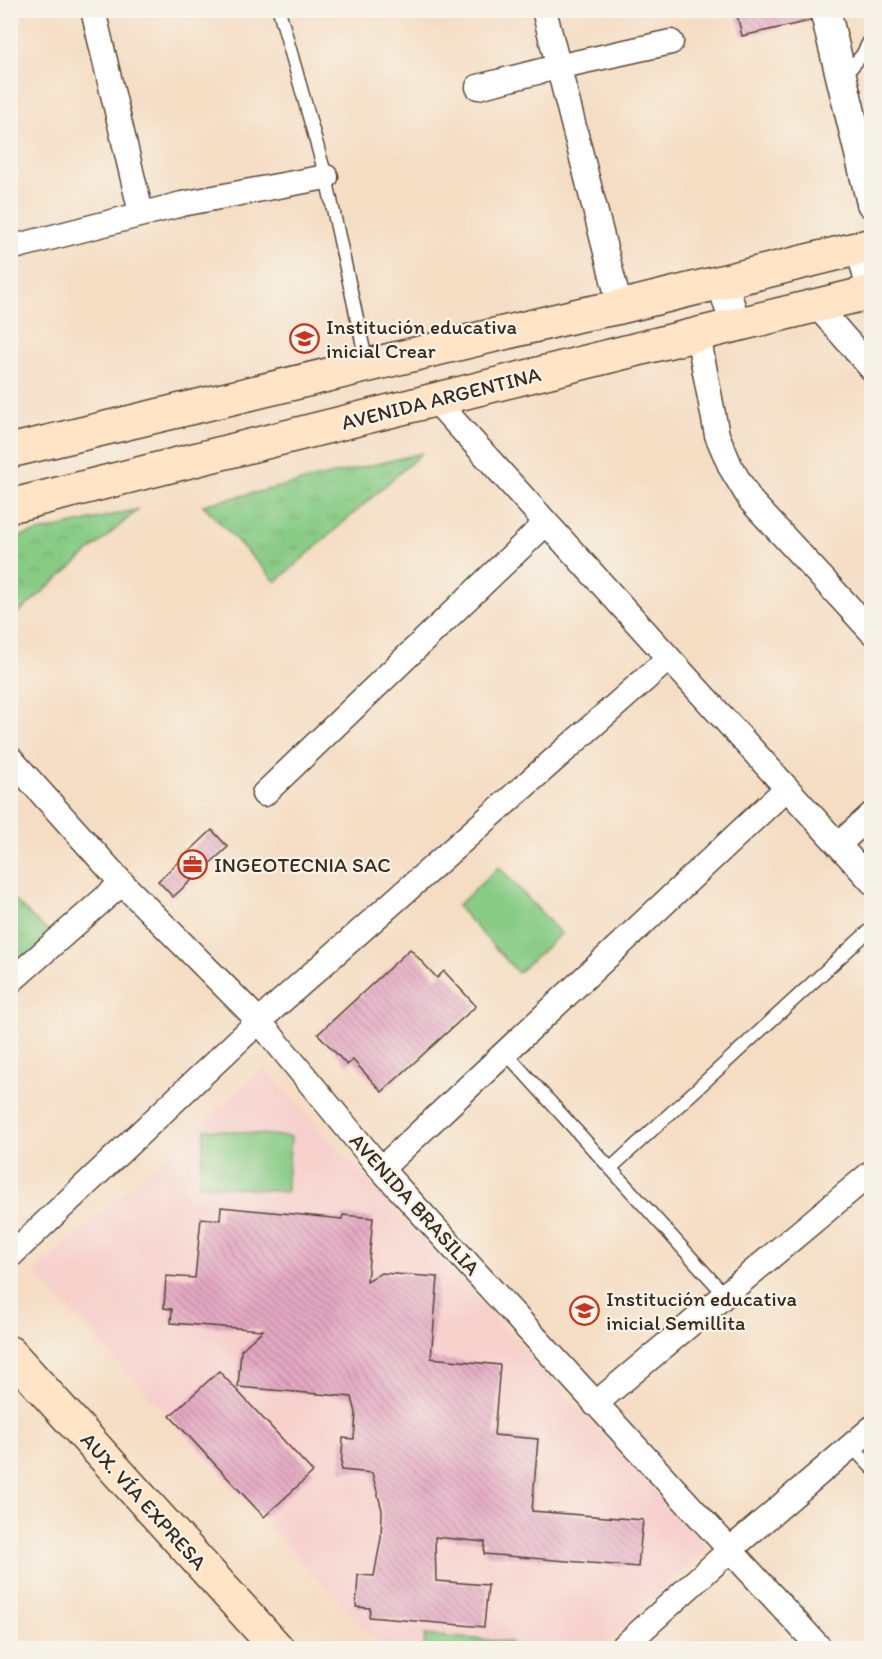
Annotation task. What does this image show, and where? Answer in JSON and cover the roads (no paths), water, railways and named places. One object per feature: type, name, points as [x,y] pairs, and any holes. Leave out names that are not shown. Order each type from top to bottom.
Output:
[{"type":"main road","points":[[10,451],[579,315],[620,308],[866,246]]},
{"type":"main road","name":"AVENIDA ARGENTINA","points":[[10,506],[872,291]]},
{"type":"main road","name":"AUX. VÍA EXPRESA","points":[[10,1353],[277,1648]]},
{"type":"street","points":[[93,10],[141,213]]},
{"type":"street","points":[[544,10],[620,308]]},
{"type":"street","points":[[825,10],[872,203]]},
{"type":"street","points":[[478,87],[671,42]]},
{"type":"street","points":[[10,248],[141,213],[326,177]]},
{"type":"street","points":[[866,246],[872,291]]},
{"type":"street","points":[[722,282],[736,326]]},
{"type":"street","points":[[817,306],[872,369]]},
{"type":"street","points":[[698,335],[717,435],[731,468],[751,501],[872,632]]},
{"type":"street","points":[[435,400],[872,882]]},
{"type":"street","points":[[264,794],[546,523]]},
{"type":"street","points":[[10,1256],[259,1021],[669,658]]},
{"type":"street","name":"AVENIDA BRASILIA","points":[[10,758],[122,883],[259,1021],[381,1169],[820,1648]]},
{"type":"street","points":[[381,1169],[787,788]]},
{"type":"street","points":[[838,845],[872,814]]},
{"type":"street","points":[[10,982],[122,883]]},
{"type":"street","points":[[595,1404],[872,1172]]},
{"type":"street","points":[[622,1648],[731,1549],[872,1428]]},
{"type":"lane","points":[[279,10],[326,177],[367,365]]},
{"type":"lane","points":[[841,79],[862,55],[872,36]]},
{"type":"lane","points":[[612,1167],[872,928]]},
{"type":"lane","points":[[505,1052],[612,1167],[725,1295]]},
{"type":"lane","points":[[851,1446],[872,1468]]},
{"type":"place","name":"Institución educativa inicial Crear","points":[[305,338]]},
{"type":"place","name":"INGEOTECNIA SAC","points":[[193,864]]},
{"type":"place","name":"Institución educativa inicial Semillita","points":[[585,1310]]}]
